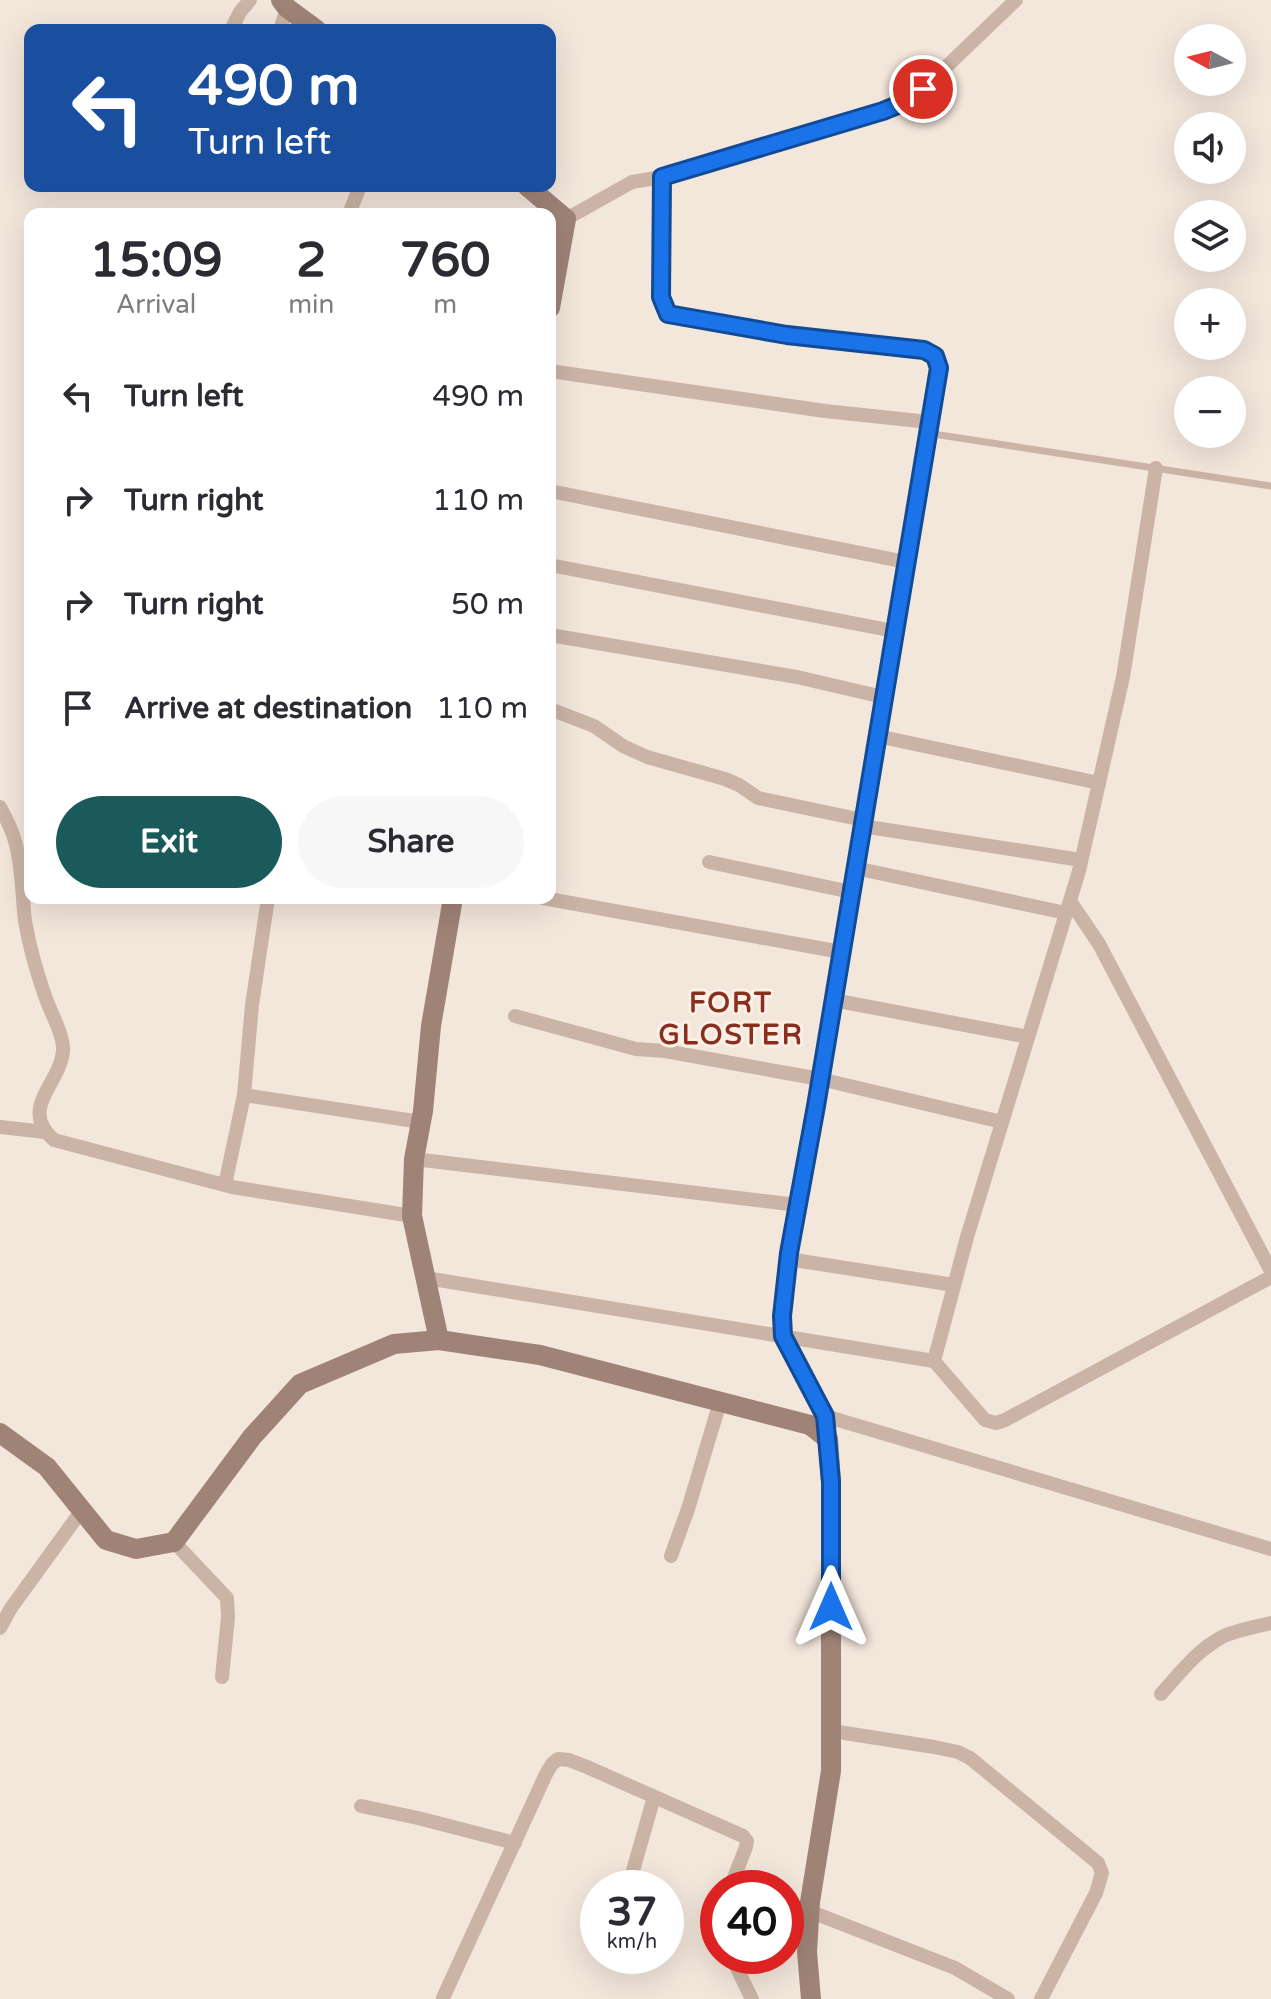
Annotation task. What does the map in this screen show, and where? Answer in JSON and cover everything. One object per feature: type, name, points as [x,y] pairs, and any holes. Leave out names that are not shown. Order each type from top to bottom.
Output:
[{"type":"street","points":[[234,24],[250,0]]},
{"type":"street","points":[[566,219],[632,182],[662,177],[900,104],[923,89],[1016,0]]},
{"type":"street","points":[[281,24],[284,4],[309,24]]},
{"type":"street","points":[[662,177],[661,297],[668,314],[787,335],[924,350],[935,356],[939,368],[788,1259],[782,1316],[783,1336],[825,1416],[831,1482],[831,1771],[809,1911],[807,1952],[811,1999]]},
{"type":"street","points":[[534,192],[553,208]]},
{"type":"street","points":[[556,211],[566,219]]},
{"type":"street","points":[[556,275],[566,219]]},
{"type":"street","points":[[556,372],[928,428]]},
{"type":"street","points":[[934,1361],[967,1237],[1081,860],[1123,677],[1156,468]]},
{"type":"street","points":[[556,492],[906,562]]},
{"type":"street","points":[[556,566],[894,631]]},
{"type":"street","points":[[556,636],[797,677],[883,697]]},
{"type":"street","points":[[556,711],[594,726],[635,752],[725,779],[758,798],[862,823],[1081,860]]},
{"type":"street","points":[[877,736],[1099,783]]},
{"type":"street","points":[[0,807],[11,828],[17,851],[26,925],[43,992],[63,1043],[63,1054],[39,1108],[45,1132],[54,1140],[225,1185],[412,1216]]},
{"type":"street","points":[[0,848],[17,851]]},
{"type":"street","points":[[709,862],[851,892]]},
{"type":"street","points":[[855,868],[1068,907],[1099,944],[1271,1271]]},
{"type":"street","points":[[556,900],[841,952]]},
{"type":"street","points":[[225,1185],[244,1095],[252,1005],[267,904]]},
{"type":"street","points":[[439,1340],[412,1216],[414,1159],[431,1026],[452,904]]},
{"type":"street","points":[[833,1000],[1028,1037]]},
{"type":"street","points":[[515,1016],[636,1049],[665,1051],[820,1079],[1002,1122]]},
{"type":"street","points":[[244,1095],[421,1122]]},
{"type":"street","points":[[0,1127],[45,1132]]},
{"type":"street","points":[[414,1159],[798,1205]]},
{"type":"street","points":[[788,1259],[954,1285]]},
{"type":"street","points":[[426,1278],[934,1361],[985,1420],[996,1423],[1271,1277]]},
{"type":"street","points":[[0,1433],[47,1467],[106,1540],[136,1549],[174,1542],[252,1437],[300,1384],[394,1344],[439,1340],[540,1355],[810,1425],[828,1439]]},
{"type":"street","points":[[671,1556],[720,1402]]},
{"type":"street","points":[[825,1416],[1271,1549]]},
{"type":"street","points":[[0,1628],[82,1510]]},
{"type":"street","points":[[174,1542],[227,1598],[222,1677]]},
{"type":"street","points":[[1161,1694],[1203,1649],[1224,1636],[1271,1623]]},
{"type":"street","points":[[832,1731],[958,1752],[1001,1782],[1098,1863],[1102,1873],[1096,1893],[1041,1999]]},
{"type":"street","points":[[443,1998],[546,1774],[558,1759],[569,1760],[743,1836],[747,1841],[746,1847],[737,1870]]},
{"type":"street","points":[[633,1870],[654,1797]]},
{"type":"street","points":[[361,1806],[515,1843]]},
{"type":"street","points":[[809,1911],[955,1968],[1008,1999]]},
{"type":"street","points":[[740,1974],[752,1999]]},
{"type":"lane","points":[[928,428],[1271,486]]},
{"type":"district","name":"FORT GLOSTER","points":[[731,1019]]},
{"type":"route","points":[[831,1607],[831,1482],[825,1416],[783,1336],[782,1316],[789,1253],[939,368],[935,356],[924,350],[787,335],[668,314],[661,297],[662,177],[883,111],[923,89]]}]
